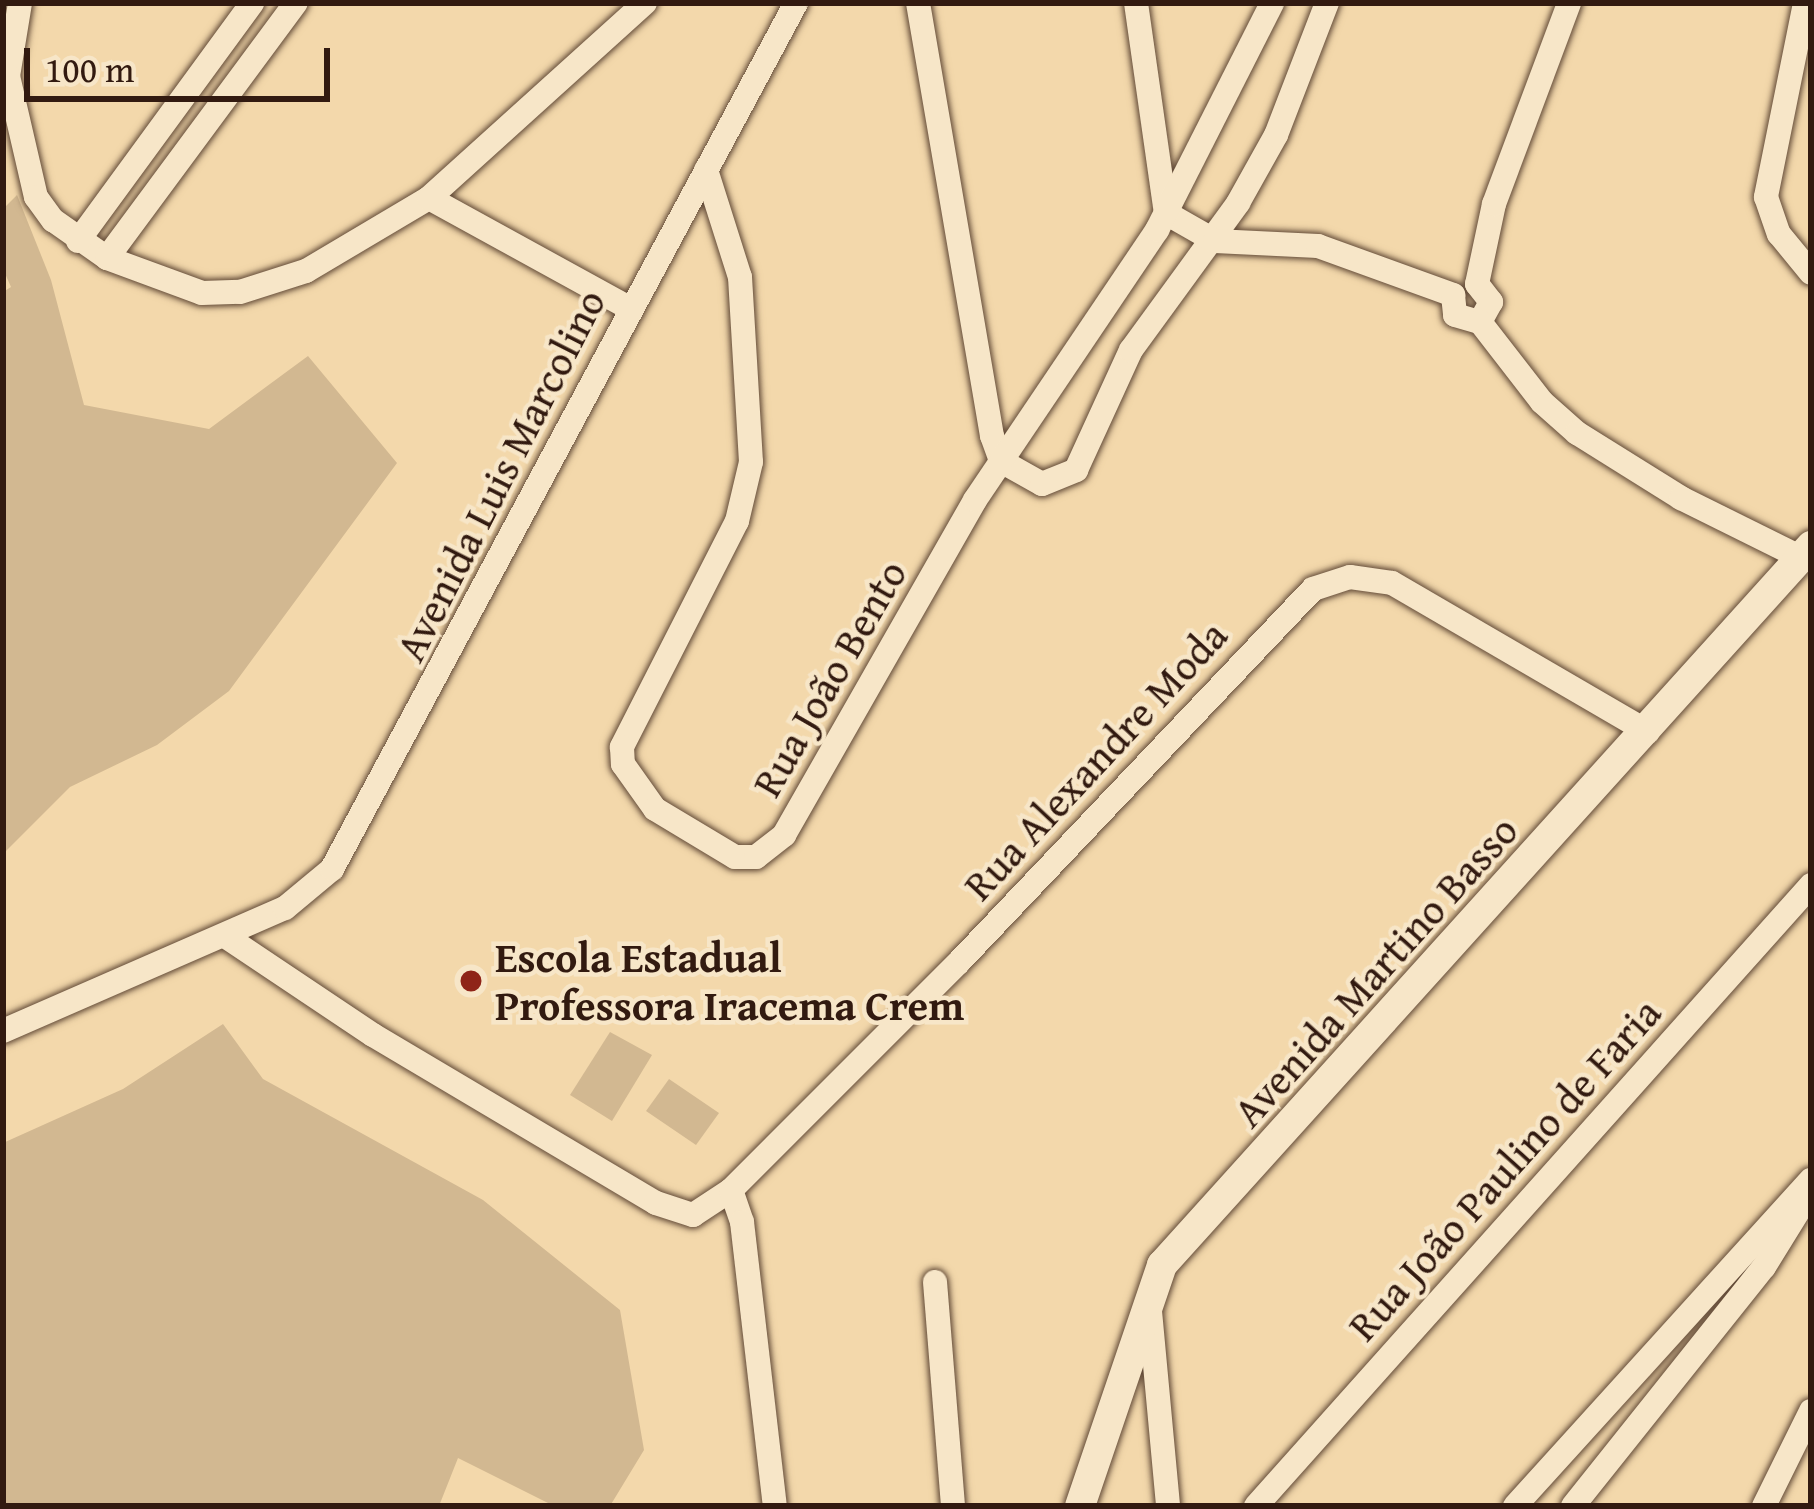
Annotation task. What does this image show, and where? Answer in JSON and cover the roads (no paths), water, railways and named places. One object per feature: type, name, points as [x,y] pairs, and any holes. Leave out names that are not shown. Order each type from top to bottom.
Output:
[{"type":"street","points":[[20,3],[8,76],[22,154],[36,197],[78,241],[106,258],[165,285],[240,292],[306,271],[429,198],[645,3]]},
{"type":"street","points":[[78,241],[252,3]]},
{"type":"street","points":[[106,258],[296,3]]},
{"type":"street","name":"Avenida Luis Marcolino","points":[[3,1031],[285,908],[332,869],[796,3]]},
{"type":"street","points":[[918,3],[1001,461],[1028,481],[1068,480],[1131,350],[1215,241],[1276,135],[1327,3]]},
{"type":"street","points":[[1136,3],[1166,213]]},
{"type":"street","points":[[1001,461],[1166,213],[1272,3]]},
{"type":"street","points":[[1477,284],[1494,204],[1569,3]]},
{"type":"street","points":[[1804,3],[1766,196],[1779,234],[1811,273]]},
{"type":"street","name":"Rua João Bento","points":[[706,170],[740,277],[751,462],[737,521],[622,746],[628,777],[656,809],[735,857],[756,857],[784,835],[1001,461]]},
{"type":"street","points":[[429,198],[631,309]]},
{"type":"street","points":[[1166,213],[1215,241],[1318,246],[1453,296],[1477,284]]},
{"type":"street","points":[[1477,284],[1492,302],[1480,322]]},
{"type":"street","points":[[1453,296],[1455,315],[1480,322],[1541,402],[1577,434],[1681,498],[1806,552]]},
{"type":"street","name":"Avenida Martino Basso","points":[[1080,1506],[1148,1289],[1181,1242],[1806,552]]},
{"type":"street","name":"Rua Alexandre Moda","points":[[225,936],[373,1035],[656,1203],[693,1215],[731,1190],[1313,589],[1350,577],[1392,584],[1648,731]]},
{"type":"street","name":"Rua João Paulino de Faria","points":[[1256,1506],[1811,886]]},
{"type":"street","points":[[1515,1506],[1811,1180]]},
{"type":"street","points":[[731,1190],[775,1506]]},
{"type":"street","points":[[1573,1506],[1764,1267],[1811,1191]]},
{"type":"street","points":[[935,1282],[953,1506]]},
{"type":"street","points":[[1148,1289],[1168,1506]]},
{"type":"street","points":[[1764,1506],[1811,1411]]},
{"type":"place","name":"Escola Estadual Professora Iracema Crem","points":[[471,981]]}]
